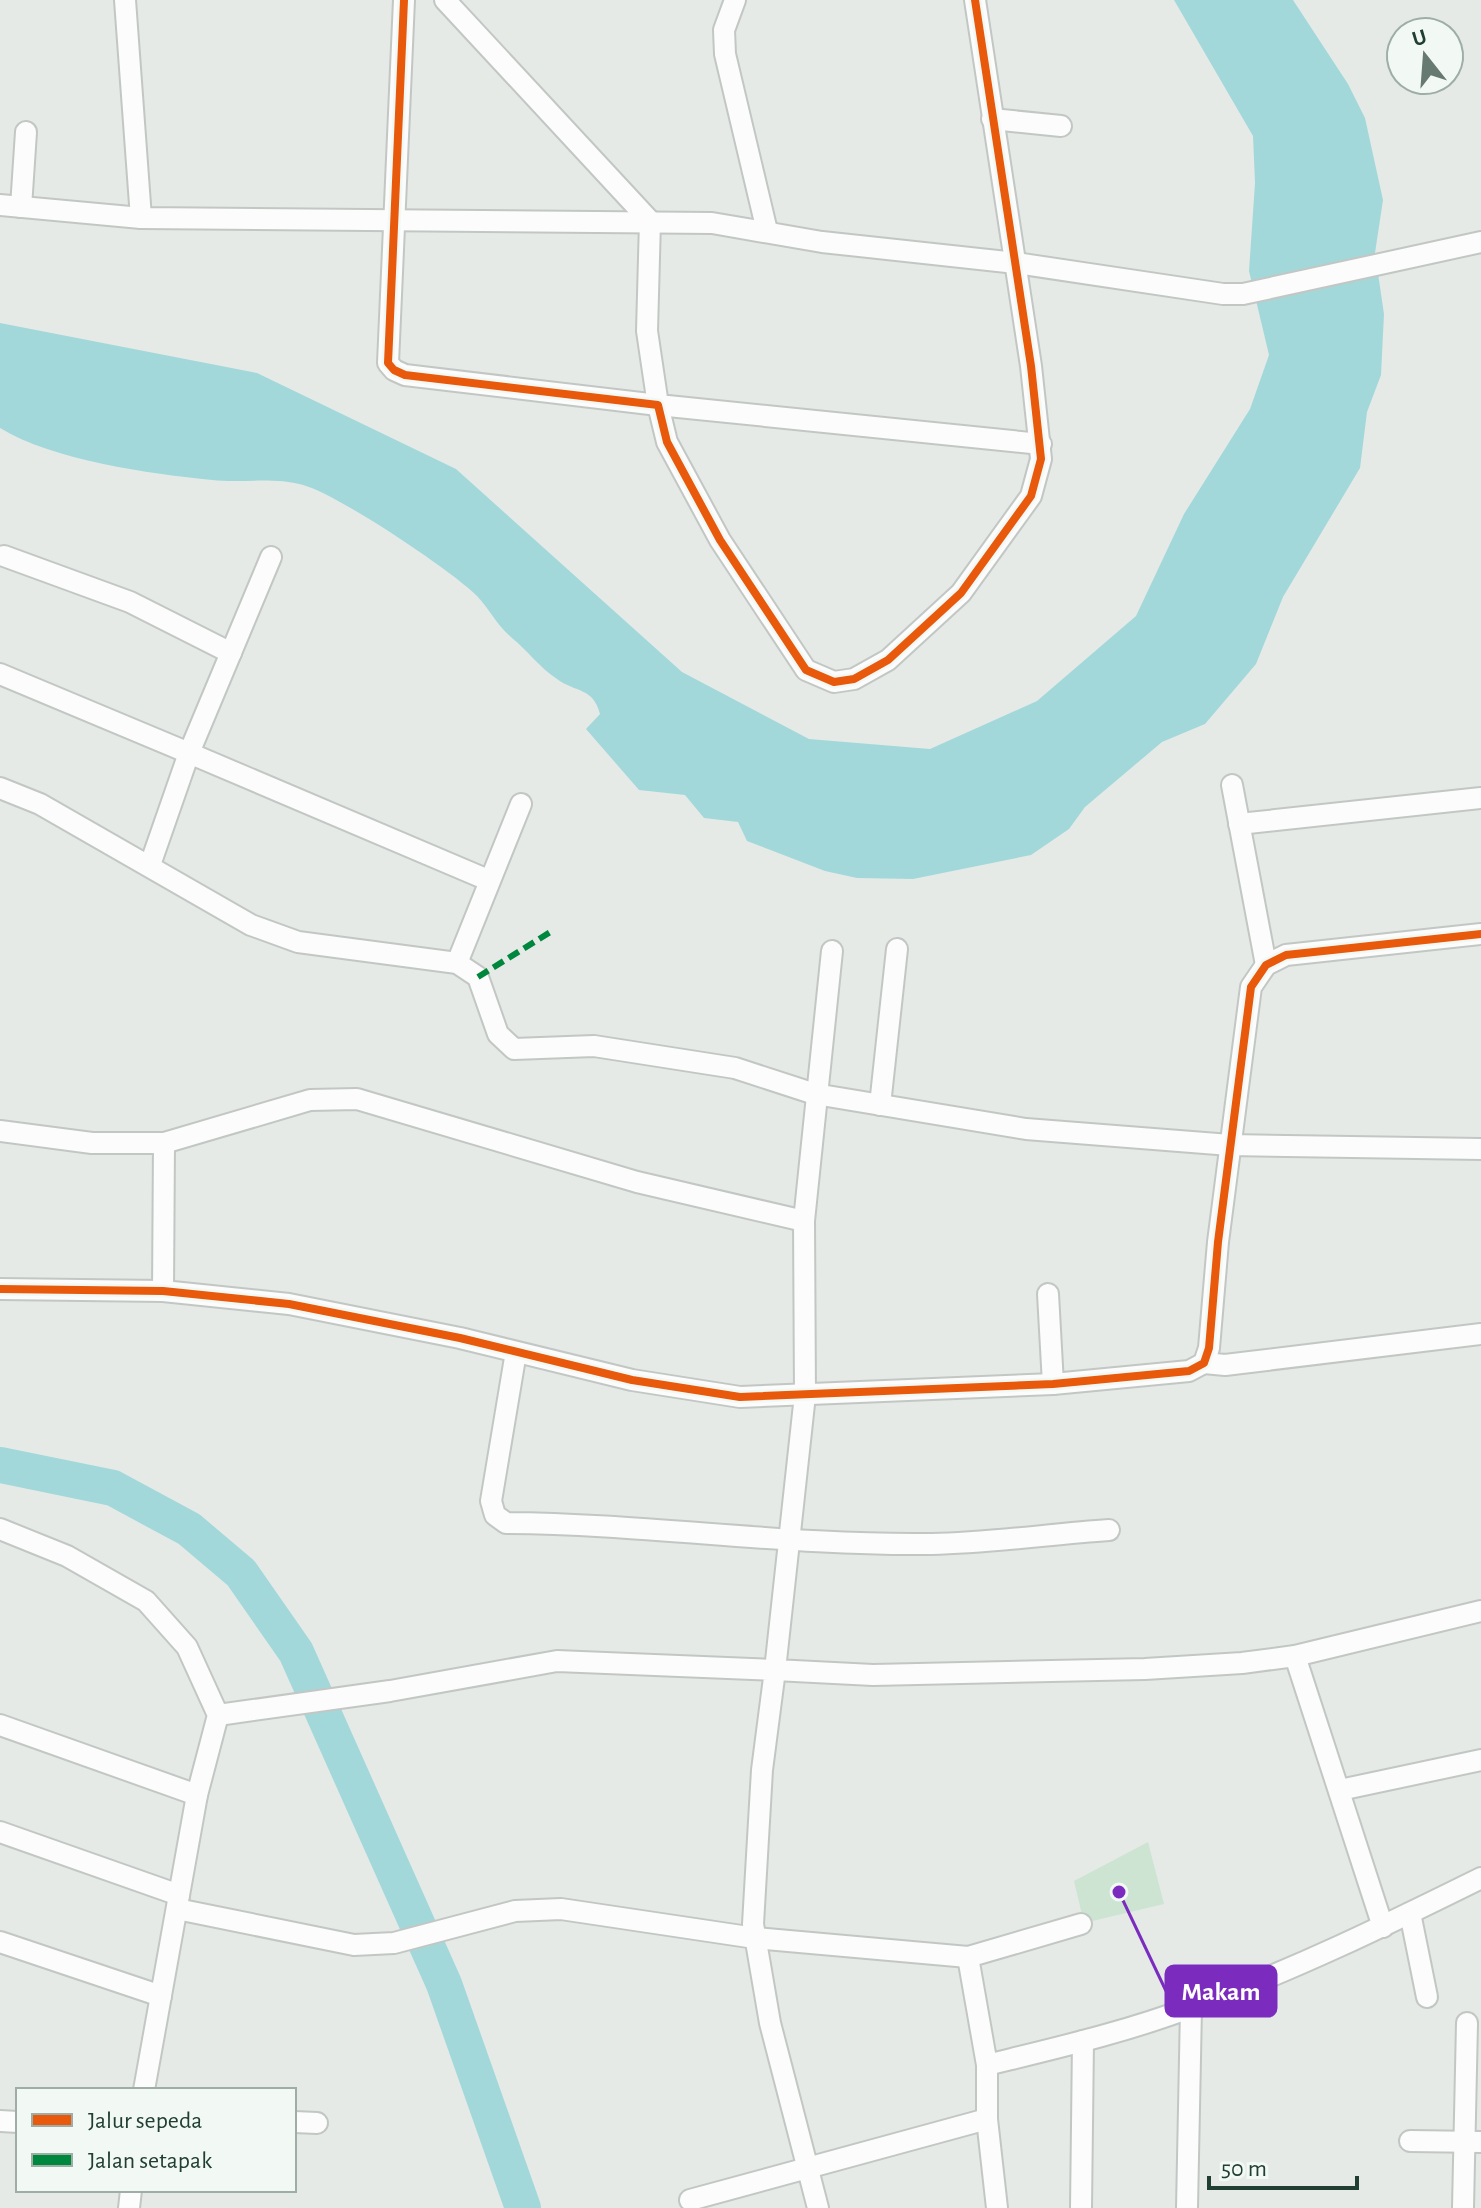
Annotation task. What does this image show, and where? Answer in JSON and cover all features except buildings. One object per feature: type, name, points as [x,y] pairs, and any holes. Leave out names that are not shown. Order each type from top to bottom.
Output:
[{"type":"street","points":[[125,0],[141,218]]},
{"type":"street","points":[[404,0],[387,345],[388,363],[394,370],[405,375],[658,405],[1041,444]]},
{"type":"street","points":[[445,0],[650,221],[647,331],[667,442],[720,540],[806,670],[834,682],[854,679],[888,660],[961,593],[1031,496],[1041,459],[1016,263],[975,0]]},
{"type":"street","points":[[735,0],[724,30],[725,54],[767,231]]},
{"type":"street","points":[[992,119],[1061,126]]},
{"type":"street","points":[[26,132],[10,206],[141,218],[712,223],[822,242],[1016,263],[1223,294],[1243,294],[1481,242]]},
{"type":"street","points":[[4,556],[130,602],[231,653]]},
{"type":"street","points":[[150,865],[189,753],[271,557]]},
{"type":"street","points":[[0,674],[488,880]]},
{"type":"street","points":[[1232,785],[1266,965]]},
{"type":"street","points":[[0,788],[40,804],[251,925],[298,942],[457,963],[478,977],[498,1034],[514,1049],[594,1046],[672,1058],[735,1068],[815,1094],[1026,1129],[1230,1145],[1481,1149]]},
{"type":"street","points":[[1239,824],[1481,798]]},
{"type":"street","points":[[457,963],[521,804]]},
{"type":"street","points":[[1204,1363],[1209,1348],[1230,1145],[1251,987],[1266,965],[1286,955],[1481,934]]},
{"type":"street","points":[[880,1105],[897,949]]},
{"type":"street","points":[[818,2208],[770,2023],[755,1938],[762,1770],[805,1395],[804,1221],[832,951]]},
{"type":"street","points":[[0,1131],[92,1143],[164,1143],[310,1100],[357,1099],[637,1182],[804,1221]]},
{"type":"street","points":[[163,1291],[164,1143]]},
{"type":"street","points":[[0,1289],[163,1291],[289,1304],[632,1380],[740,1397],[1053,1384],[1189,1371],[1204,1363],[1225,1365],[1481,1334]]},
{"type":"street","points":[[1048,1294],[1053,1384]]},
{"type":"street","points":[[516,1352],[491,1501],[495,1515],[506,1523],[600,1524],[790,1538],[933,1544],[1109,1530]]},
{"type":"street","points":[[0,1529],[67,1556],[146,1601],[187,1647],[218,1715],[197,1795],[144,2088]]},
{"type":"street","points":[[218,1715],[390,1691],[557,1661],[873,1675],[1145,1669],[1295,1656],[1481,1611]]},
{"type":"street","points":[[1295,1656],[1383,1927]]},
{"type":"street","points":[[0,1725],[197,1795]]},
{"type":"street","points":[[1340,1790],[1481,1760]]},
{"type":"street","points":[[0,1832],[178,1902],[354,1945],[394,1943],[515,1911],[561,1909],[755,1938],[968,1957],[1081,1924]]},
{"type":"street","points":[[987,2065],[1083,2041],[1191,2008],[1383,1927],[1481,1878]]},
{"type":"street","points":[[1410,1913],[1427,1997]]},
{"type":"street","points":[[0,1942],[161,1996]]},
{"type":"street","points":[[968,1957],[987,2065],[987,2119],[997,2208]]},
{"type":"street","points":[[1187,2208],[1191,2008]]},
{"type":"street","points":[[1463,2208],[1473,2142],[1467,2023]]},
{"type":"street","points":[[1081,2208],[1083,2041]]},
{"type":"street","points":[[690,2200],[987,2119]]},
{"type":"street","points":[[296,2122],[317,2123]]},
{"type":"street","points":[[1410,2141],[1473,2142]]},
{"type":"green space","points":[[1148,1842],[1164,1904],[1084,1923],[1074,1881]]},
{"type":"water","points":[[1174,0],[1293,0],[1348,84],[1365,118],[1383,200],[1375,253],[1384,314],[1381,375],[1367,412],[1360,468],[1283,597],[1256,664],[1205,724],[1162,742],[1085,807],[1069,829],[1031,855],[913,879],[857,878],[825,871],[747,841],[738,822],[704,818],[685,795],[639,790],[586,729],[600,714],[593,699],[545,670],[506,633],[477,596],[444,569],[341,502],[292,483],[212,480],[102,464],[46,449],[0,428],[0,323],[257,373],[456,469],[682,672],[809,739],[930,749],[1037,701],[1136,616],[1184,514],[1250,409],[1269,355],[1249,271],[1255,183],[1253,136]]},
{"type":"waterway","points":[[0,1465],[113,1488],[189,1529],[241,1573],[296,1652],[444,1984],[523,2208]]},
{"type":"marked path","points":[[478,977],[552,931]]},
{"type":"cycle path","points":[[404,0],[388,363],[405,375],[658,405],[667,442],[720,540],[806,670],[834,682],[854,679],[888,660],[961,593],[1031,496],[1041,459],[1031,366],[975,0]]},
{"type":"cycle path","points":[[0,1289],[163,1291],[289,1304],[460,1338],[632,1380],[740,1397],[1053,1384],[1189,1371],[1204,1363],[1209,1348],[1218,1242],[1251,987],[1266,965],[1286,955],[1481,934]]},
{"type":"place","name":"Makam","points":[[1119,1892]]}]
